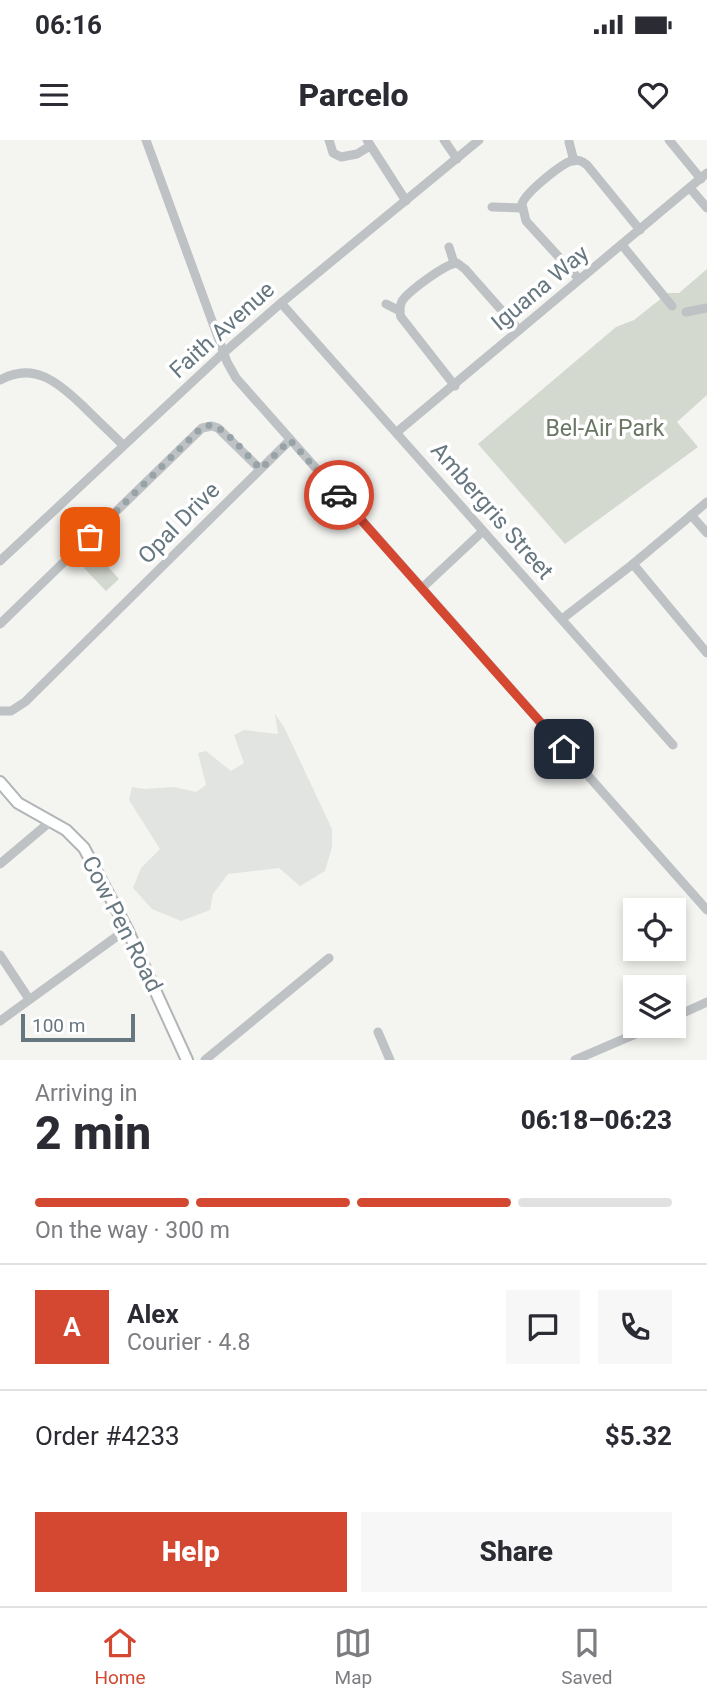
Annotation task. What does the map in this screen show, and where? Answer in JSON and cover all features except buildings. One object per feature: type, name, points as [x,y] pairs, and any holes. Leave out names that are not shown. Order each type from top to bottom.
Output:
[{"type":"main road","name":"Cow Pen Road","points":[[0,782],[18,803],[71,834],[84,848],[127,929],[187,1060]]},
{"type":"street","points":[[146,140],[236,379],[707,910]]},
{"type":"street","points":[[329,140],[333,153],[341,158],[357,154],[368,143],[406,201]]},
{"type":"street","points":[[444,140],[457,159]]},
{"type":"street","name":"Faith Avenue","points":[[0,561],[224,353],[479,140]]},
{"type":"street","points":[[669,140],[704,176]]},
{"type":"street","points":[[569,142],[574,161]]},
{"type":"street","points":[[579,279],[526,221],[521,208],[527,194],[574,161],[581,161],[640,230]]},
{"type":"street","name":"Iguana Way","points":[[397,432],[704,176]]},
{"type":"street","points":[[690,188],[707,208]]},
{"type":"street","points":[[492,207],[521,208]]},
{"type":"street","points":[[622,245],[672,306]]},
{"type":"street","points":[[449,247],[454,263]]},
{"type":"street","points":[[455,386],[404,321],[400,311],[405,297],[454,263],[463,267],[519,330]]},
{"type":"street","name":"Ambergris Street","points":[[281,303],[673,745]]},
{"type":"street","points":[[386,304],[400,311]]},
{"type":"street","points":[[686,312],[707,308]]},
{"type":"street","points":[[0,380],[25,372],[41,374],[55,381],[123,445]]},
{"type":"street","points":[[0,624],[202,428],[208,425],[218,428],[261,469]]},
{"type":"street","name":"Opal Drive","points":[[0,711],[11,711],[25,702],[290,440]]},
{"type":"street","points":[[562,619],[707,502]]},
{"type":"street","points":[[691,514],[707,533]]},
{"type":"street","points":[[422,588],[483,531]]},
{"type":"street","points":[[633,564],[707,653]]},
{"type":"street","points":[[0,864],[51,821]]},
{"type":"street","points":[[0,1021],[127,929]]},
{"type":"street","points":[[0,955],[29,999]]},
{"type":"street","points":[[205,1060],[329,958]]},
{"type":"street","points":[[686,1012],[707,1002]]},
{"type":"street","points":[[378,1032],[390,1060]]},
{"type":"street","points":[[575,1060],[626,1038]]},
{"type":"shaded area","points":[[275,714],[284,727],[332,829],[332,847],[325,871],[300,886],[279,868],[228,874],[213,894],[210,910],[181,921],[152,909],[133,888],[141,868],[160,849],[129,800],[132,787],[174,787],[196,792],[206,785],[198,753],[206,751],[231,771],[244,763],[234,735],[244,730],[278,734]]},
{"type":"green space","name":"Bel-Air Park","points":[[707,269],[707,395],[677,422],[698,447],[565,544],[478,444],[616,327],[634,320],[668,293],[679,293]]},
{"type":"green space","points":[[97,555],[119,579],[106,591],[84,568]]},
{"type":"way so far","points":[[90,537],[198,431],[208,425],[222,431],[261,469],[290,440],[339,495]]},
{"type":"route","points":[[339,495],[564,749]]}]
